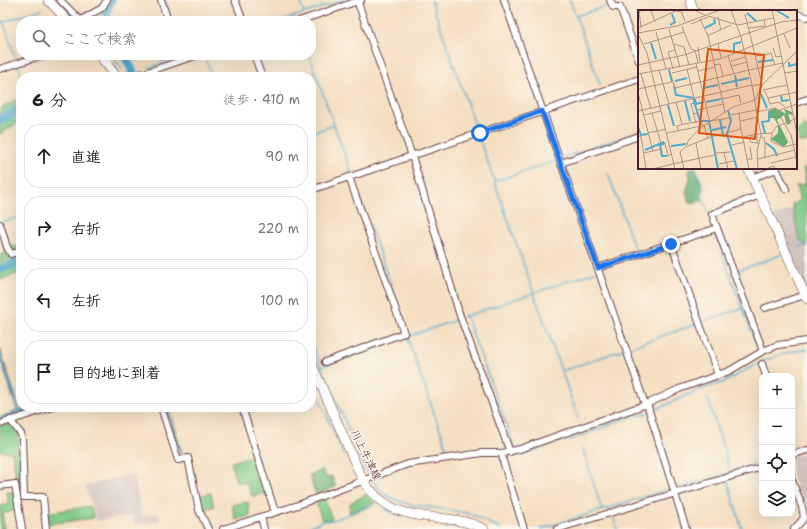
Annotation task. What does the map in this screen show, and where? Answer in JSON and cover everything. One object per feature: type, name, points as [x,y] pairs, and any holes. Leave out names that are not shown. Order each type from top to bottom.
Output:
[{"type":"main road","points":[[48,0],[63,16]]},
{"type":"main road","points":[[690,0],[694,10]]},
{"type":"main road","points":[[103,60],[114,72]]},
{"type":"main road","points":[[748,169],[806,297]]},
{"type":"main road","name":"川上牛津線","points":[[316,373],[372,493],[392,508],[407,512],[456,519],[480,528]]},
{"type":"street","points":[[60,0],[74,16]]},
{"type":"street","points":[[88,16],[102,8],[107,0]]},
{"type":"street","points":[[161,0],[166,16]]},
{"type":"street","points":[[235,0],[240,16]]},
{"type":"street","points":[[313,16],[359,0],[412,156],[461,318],[510,452]]},
{"type":"street","points":[[504,0],[648,408],[686,529]]},
{"type":"street","points":[[610,0],[613,7],[620,7],[638,58]]},
{"type":"street","points":[[797,14],[807,17]]},
{"type":"street","points":[[0,69],[28,60]]},
{"type":"street","points":[[145,72],[176,60]]},
{"type":"street","points":[[256,60],[260,72]]},
{"type":"street","points":[[316,188],[638,78]]},
{"type":"street","points":[[797,103],[807,99]]},
{"type":"street","points":[[561,163],[638,136]]},
{"type":"street","points":[[752,178],[777,169],[786,189]]},
{"type":"street","points":[[325,362],[404,333],[349,178]]},
{"type":"street","points":[[760,195],[712,214],[763,351]]},
{"type":"street","points":[[0,224],[10,254],[16,252]]},
{"type":"street","points":[[598,268],[717,228]]},
{"type":"street","points":[[671,244],[718,375]]},
{"type":"street","points":[[765,308],[806,297]]},
{"type":"street","points":[[224,529],[408,464],[482,453],[510,452],[648,408],[679,389],[729,371],[763,351],[778,346],[807,341]]},
{"type":"street","points":[[762,364],[765,373]]},
{"type":"street","points":[[0,424],[36,412]]},
{"type":"street","points":[[164,412],[178,460],[188,458],[199,510],[208,529]]},
{"type":"street","points":[[244,412],[275,512]]},
{"type":"street","points":[[10,420],[21,434],[22,439],[24,497],[43,497],[46,529]]},
{"type":"street","points":[[795,454],[807,450]]},
{"type":"street","points":[[502,453],[524,529]]},
{"type":"street","points":[[557,529],[759,467]]},
{"type":"street","points":[[0,486],[15,484],[22,529]]},
{"type":"street","points":[[794,529],[804,515],[800,499],[795,488]]},
{"type":"street","points":[[261,517],[264,529]]},
{"type":"shaded area","points":[[793,209],[799,239],[807,247],[807,291],[773,216]]},
{"type":"shaded area","points":[[807,452],[807,519],[795,483],[795,456]]},
{"type":"shaded area","points":[[133,474],[142,516],[158,513],[159,521],[146,525],[135,523],[132,516],[97,521],[85,486]]},
{"type":"green space","points":[[16,100],[16,108],[0,116],[0,109]]},
{"type":"green space","points":[[16,115],[16,124],[0,134],[0,124]]},
{"type":"green space","points":[[803,125],[807,127],[807,143],[799,142],[797,131]]},
{"type":"green space","points":[[803,168],[807,168],[807,247],[799,239],[792,204],[800,201],[796,186],[806,184]]},
{"type":"green space","points":[[688,169],[696,169],[703,187],[702,201],[689,203],[686,192],[690,177]]},
{"type":"green space","points":[[9,245],[12,247],[16,247],[16,257],[0,263],[0,255],[5,253],[4,246]]},
{"type":"green space","points":[[16,267],[16,274],[0,280],[0,273]]},
{"type":"green space","points":[[5,424],[13,427],[19,435],[18,450],[22,461],[22,497],[19,496],[12,452],[0,451],[0,426]]},
{"type":"green space","points":[[256,455],[266,493],[252,496],[246,483],[236,482],[231,462]]},
{"type":"green space","points":[[322,469],[326,477],[332,476],[336,487],[316,495],[309,475]]},
{"type":"green space","points":[[7,492],[15,492],[17,510],[3,514],[4,529],[0,529],[0,506],[8,504]]},
{"type":"green space","points":[[211,493],[214,507],[202,509],[198,496]]},
{"type":"green space","points":[[367,494],[375,502],[349,513],[350,503]]},
{"type":"green space","points":[[324,498],[332,519],[322,520],[316,502]]},
{"type":"green space","points":[[248,502],[250,516],[235,520],[232,505]]},
{"type":"green space","points":[[90,506],[94,518],[47,524],[46,513]]},
{"type":"water","points":[[0,349],[16,398],[16,408],[0,357]]},
{"type":"water","points":[[16,411],[28,412],[0,421],[0,417]]},
{"type":"water","points":[[167,412],[170,412],[183,456],[181,457]]},
{"type":"waterway","points":[[106,16],[106,11],[111,0]]},
{"type":"waterway","points":[[165,0],[170,16]]},
{"type":"waterway","points":[[299,0],[304,13]]},
{"type":"waterway","points":[[296,16],[344,0]]},
{"type":"waterway","points":[[431,0],[477,131]]},
{"type":"waterway","points":[[570,0],[576,16],[610,5]]},
{"type":"waterway","points":[[613,3],[620,0]]},
{"type":"waterway","points":[[61,7],[70,16]]},
{"type":"waterway","points":[[21,16],[42,9]]},
{"type":"waterway","points":[[576,16],[600,85]]},
{"type":"waterway","points":[[0,23],[16,18]]},
{"type":"waterway","points":[[3,21],[16,59]]},
{"type":"waterway","points":[[115,60],[122,69]]},
{"type":"waterway","points":[[127,60],[132,72]]},
{"type":"waterway","points":[[149,68],[169,60]]},
{"type":"waterway","points":[[206,60],[210,72]]},
{"type":"waterway","points":[[311,60],[315,72]]},
{"type":"waterway","points":[[18,66],[20,72]]},
{"type":"waterway","points":[[316,74],[351,172]]},
{"type":"waterway","points":[[0,120],[16,111]]},
{"type":"waterway","points":[[316,131],[334,125]]},
{"type":"waterway","points":[[562,158],[638,132]]},
{"type":"waterway","points":[[478,135],[578,418]]},
{"type":"waterway","points":[[495,181],[556,161]]},
{"type":"waterway","points":[[694,169],[703,188],[702,196],[710,217]]},
{"type":"waterway","points":[[608,173],[636,252]]},
{"type":"waterway","points":[[354,181],[409,336]]},
{"type":"waterway","points":[[2,222],[16,218]]},
{"type":"waterway","points":[[714,232],[757,346]]},
{"type":"waterway","points":[[800,247],[807,245]]},
{"type":"waterway","points":[[736,271],[781,255]]},
{"type":"waterway","points":[[0,269],[16,263]]},
{"type":"waterway","points":[[466,316],[595,272]]},
{"type":"waterway","points":[[702,322],[743,308]]},
{"type":"waterway","points":[[463,317],[466,316],[515,448]]},
{"type":"waterway","points":[[321,367],[459,319]]},
{"type":"waterway","points":[[628,348],[696,324]]},
{"type":"waterway","points":[[407,337],[448,452]]},
{"type":"waterway","points":[[763,361],[789,352],[807,349]]},
{"type":"waterway","points":[[562,371],[622,350]]},
{"type":"waterway","points":[[316,354],[369,476]]},
{"type":"waterway","points":[[652,411],[699,390],[724,382],[759,363]]},
{"type":"waterway","points":[[316,391],[344,456]]},
{"type":"waterway","points":[[708,399],[731,473]]},
{"type":"waterway","points":[[516,452],[522,456],[554,443],[579,437],[623,419],[648,413]]},
{"type":"waterway","points":[[582,446],[602,510]]},
{"type":"waterway","points":[[677,489],[759,464]]},
{"type":"waterway","points":[[372,479],[386,495],[395,500],[413,505],[466,513],[500,529]]},
{"type":"waterway","points":[[728,482],[742,529]]},
{"type":"waterway","points":[[541,529],[669,489]]},
{"type":"waterway","points":[[305,529],[322,521],[333,520],[376,504]]},
{"type":"waterway","points":[[383,508],[396,515],[403,516]]},
{"type":"waterway","points":[[613,516],[617,529]]},
{"type":"waterway","points":[[798,529],[807,521]]},
{"type":"waterway","points":[[446,523],[447,529]]},
{"type":"waterway","points":[[447,523],[464,527]]},
{"type":"route","points":[[480,133],[542,111],[598,268],[671,244]]}]
